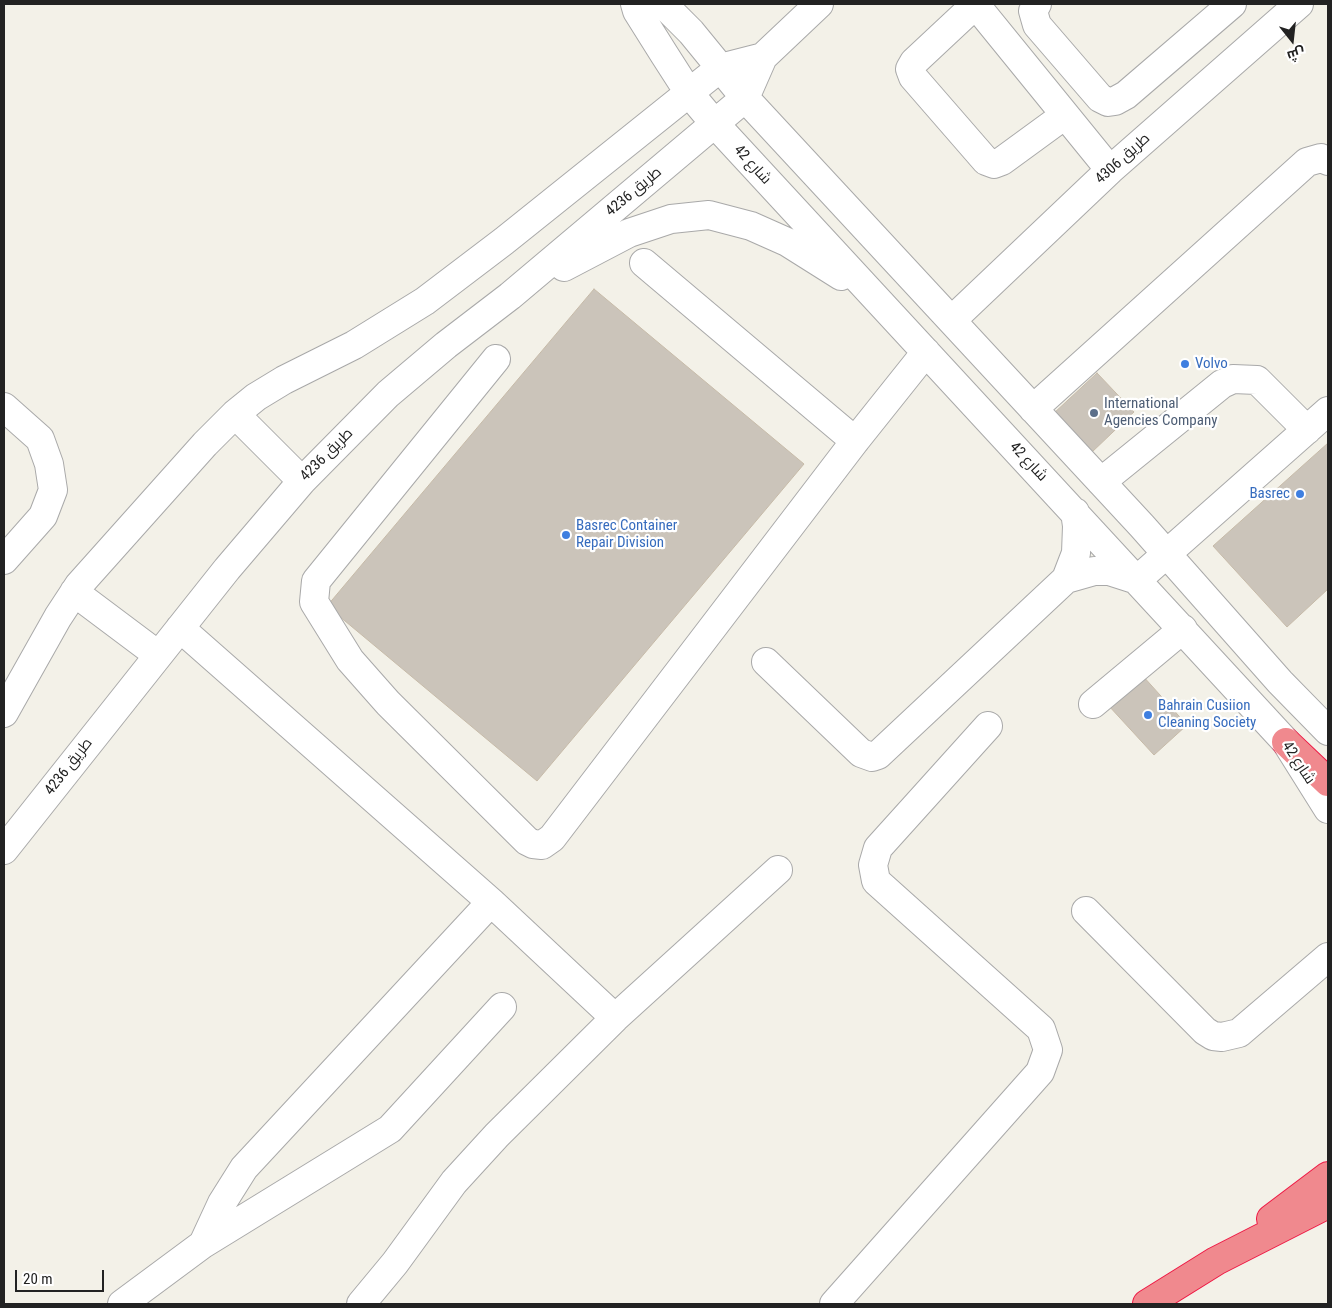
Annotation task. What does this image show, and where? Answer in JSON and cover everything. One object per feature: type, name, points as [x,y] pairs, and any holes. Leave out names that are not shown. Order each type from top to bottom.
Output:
[{"type":"highway","points":[[1286,742],[1328,782]]},
{"type":"highway","points":[[1216,1261],[1328,1176]]},
{"type":"highway","points":[[1147,1304],[1216,1261],[1328,1204]]},
{"type":"street","name":"شارع 42","points":[[635,4],[636,11],[689,92],[715,124],[870,294],[1075,512],[1286,742],[1328,809]]},
{"type":"street","points":[[664,4],[691,32],[745,98],[1167,554],[1280,682],[1328,731]]},
{"type":"street","points":[[715,124],[745,98],[763,57],[819,4]]},
{"type":"street","points":[[1065,115],[1002,161],[994,164],[986,161],[913,77],[910,70],[914,62],[976,4],[1110,170]]},
{"type":"street","points":[[1037,4],[1033,11],[1037,25],[1100,98],[1108,102],[1115,102],[1126,95],[1232,4]]},
{"type":"street","name":"طريق 4306","points":[[952,320],[1110,170],[1299,4]]},
{"type":"street","points":[[4,713],[74,592],[205,444],[235,414],[256,397],[284,380],[354,345],[425,301],[504,241],[720,68],[763,57]]},
{"type":"street","name":"طريق 4236","points":[[4,850],[158,655],[302,481],[388,394],[446,345],[510,296],[715,124]]},
{"type":"street","points":[[1033,409],[1307,162],[1321,158],[1328,161]]},
{"type":"street","points":[[510,296],[629,232],[670,219],[709,215],[751,226],[787,242],[870,294]]},
{"type":"street","points":[[644,263],[854,441]]},
{"type":"street","points":[[496,359],[316,581],[314,602],[341,646],[370,684],[520,834],[533,844],[542,845],[552,838],[854,441],[926,352]]},
{"type":"street","points":[[1101,482],[1222,384],[1233,379],[1257,380],[1307,430]]},
{"type":"street","points":[[4,407],[40,439],[49,464],[53,490],[43,516],[4,560]]},
{"type":"street","points":[[1066,579],[1094,571],[1123,574],[1137,580],[1328,412]]},
{"type":"street","points":[[235,414],[302,481]]},
{"type":"street","points":[[766,662],[861,753],[872,757],[878,755],[1066,579],[1076,553],[1077,526],[1075,512]]},
{"type":"street","points":[[74,592],[158,655]]},
{"type":"street","points":[[180,628],[490,902],[615,1018]]},
{"type":"street","points":[[1093,704],[1183,629]]},
{"type":"street","points":[[834,1304],[1040,1072],[1048,1050],[1041,1030],[876,881],[873,865],[878,848],[988,726]]},
{"type":"street","points":[[361,1304],[395,1263],[454,1182],[497,1134],[615,1018],[778,870]]},
{"type":"street","points":[[203,1244],[222,1203],[244,1168],[490,902]]},
{"type":"street","points":[[1086,910],[1205,1031],[1214,1036],[1222,1037],[1239,1033],[1328,957]]},
{"type":"street","points":[[122,1304],[203,1244],[390,1129],[502,1007]]},
{"type":"building","name":"Basrec Container Repair Division","points":[[594,289],[804,464],[537,781],[327,606]]},
{"type":"building","name":"International Agencies Company","points":[[1097,373],[1134,412],[1091,453],[1053,414]]},
{"type":"building","name":"Basrec","points":[[1328,443],[1328,589],[1287,627],[1213,546]]},
{"type":"building","name":"Bahrain Cusiion Cleaning Society","points":[[1142,675],[1187,725],[1154,755],[1108,705]]},
{"type":"place","name":"Volvo","points":[[1185,364]]},
{"type":"place","name":"International Agencies Company","points":[[1094,413]]},
{"type":"place","name":"Basrec","points":[[1300,494]]},
{"type":"place","name":"Basrec Container Repair Division","points":[[566,535]]},
{"type":"place","name":"Bahrain Cusiion Cleaning Society","points":[[1148,715]]}]
